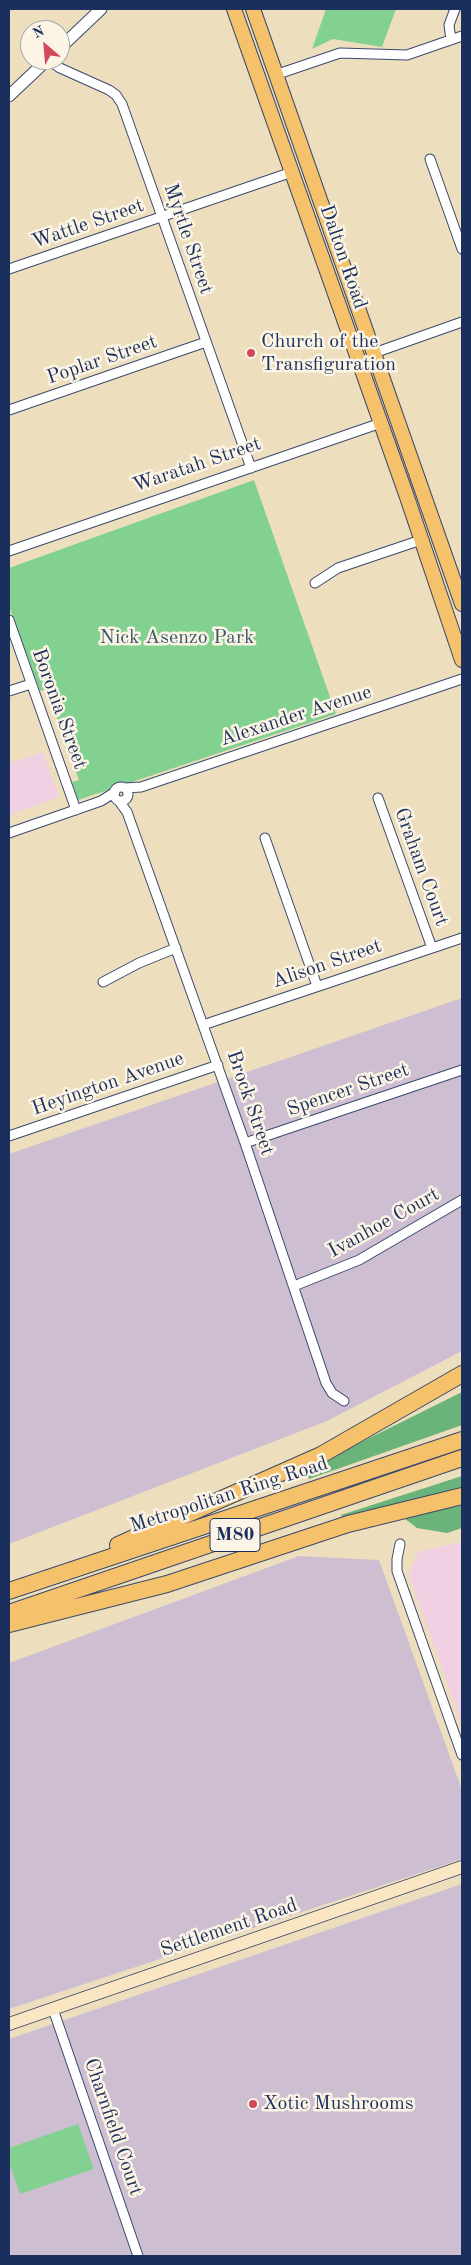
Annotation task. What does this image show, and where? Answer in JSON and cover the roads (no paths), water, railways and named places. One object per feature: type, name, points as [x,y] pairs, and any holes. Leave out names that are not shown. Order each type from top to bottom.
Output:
[{"type":"highway","points":[[34,1583],[321,1456],[462,1374]]},
{"type":"highway","name":"Metropolitan Ring Road","points":[[9,1592],[462,1440]]},
{"type":"highway","name":"Metropolitan Ring Road","points":[[9,1613],[462,1458]]},
{"type":"highway","points":[[9,1624],[167,1584],[348,1524],[462,1496]]},
{"type":"main road","name":"Dalton Road","points":[[234,9],[381,424],[462,660]]},
{"type":"main road","name":"Dalton Road","points":[[253,9],[462,604]]},
{"type":"main road","name":"Waratah Street","points":[[381,424],[396,418]]},
{"type":"main road","name":"Settlement Road","points":[[9,2024],[462,1868]]},
{"type":"street","points":[[70,39],[102,9]]},
{"type":"street","points":[[451,40],[449,25],[455,9]]},
{"type":"street","points":[[276,75],[340,53],[407,55],[462,36]]},
{"type":"street","points":[[9,96],[37,70]]},
{"type":"street","name":"Myrtle Street","points":[[64,70],[116,95],[122,104],[250,468]]},
{"type":"street","points":[[430,159],[462,249]]},
{"type":"street","name":"Wattle Street","points":[[9,270],[292,172]]},
{"type":"street","points":[[374,353],[462,322]]},
{"type":"street","name":"Poplar Street","points":[[9,410],[206,342]]},
{"type":"street","name":"Waratah Street","points":[[9,551],[381,424]]},
{"type":"street","points":[[314,583],[338,568],[421,540]]},
{"type":"street","name":"Boronia Street","points":[[9,620],[76,810]]},
{"type":"street","name":"Alexander Avenue","points":[[9,833],[462,679]]},
{"type":"street","points":[[9,691],[31,684]]},
{"type":"street","name":"Brock Street","points":[[122,796],[245,1143],[326,1384],[332,1393],[344,1401]]},
{"type":"street","name":"Graham Court","points":[[378,798],[432,948]]},
{"type":"street","points":[[265,838],[318,986]]},
{"type":"street","name":"Alison Street","points":[[204,1025],[462,938]]},
{"type":"street","points":[[103,982],[139,963],[176,948]]},
{"type":"street","name":"Heyington Avenue","points":[[9,1136],[218,1066]]},
{"type":"street","name":"Spencer Street","points":[[245,1143],[462,1070]]},
{"type":"street","name":"Ivanhoe Court","points":[[294,1286],[359,1260],[462,1200]]},
{"type":"street","points":[[400,1544],[397,1572],[462,1755]]},
{"type":"street","name":"Charnfield Court","points":[[54,2009],[138,2256]]},
{"type":"place","name":"Church of the Transfiguration","points":[[251,353]]},
{"type":"place","name":"Xotic Mushrooms","points":[[253,2104]]},
{"type":"park label","name":"Nick Asenzo Park","points":[[177,638]]}]
